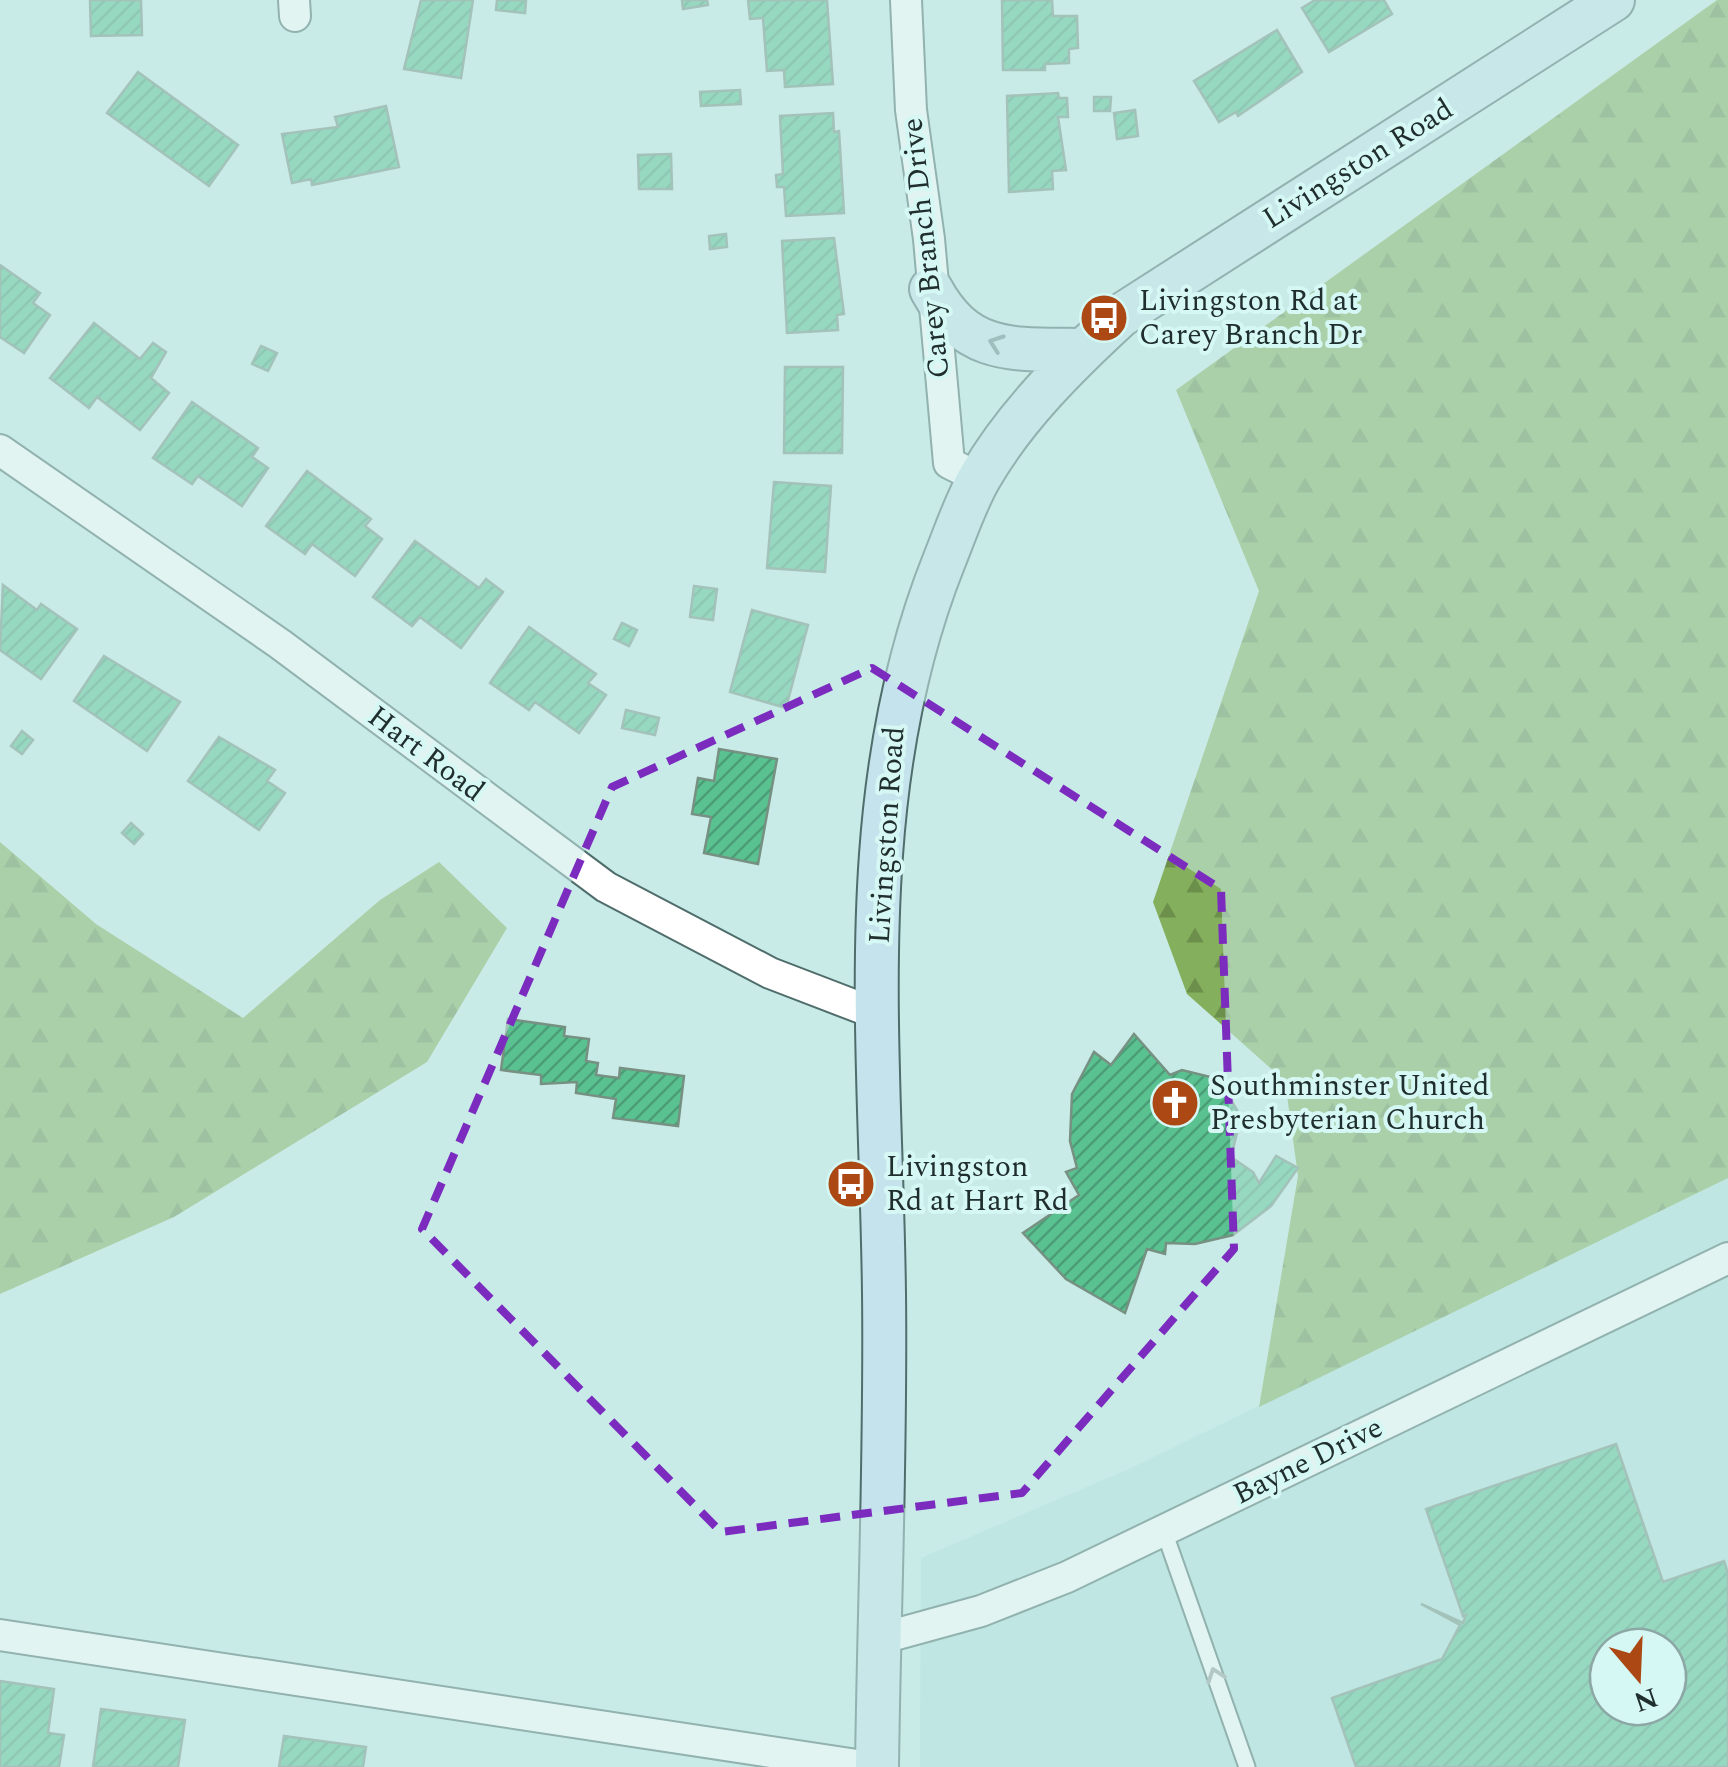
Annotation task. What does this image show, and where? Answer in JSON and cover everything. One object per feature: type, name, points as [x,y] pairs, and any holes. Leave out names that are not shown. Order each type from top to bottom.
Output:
[{"type":"main road","name":"Livingston Road","points":[[874,1767],[884,1296],[876,1014],[878,889],[894,722],[917,629],[979,478],[1083,350],[1120,316],[1612,0]]},
{"type":"main road","points":[[931,289],[948,319],[1000,349],[1083,350]]},
{"type":"street","name":"Carey Branch Drive","points":[[906,0],[911,110],[930,239],[931,289],[949,463],[979,478]]},
{"type":"street","name":"Hart Road","points":[[0,450],[280,644],[606,886],[770,973],[876,1014]]},
{"type":"street","name":"Bayne Drive","points":[[879,1639],[981,1611],[1164,1531],[1728,1258]]},
{"type":"street","points":[[0,1635],[874,1767]]},
{"type":"lane","points":[[1164,1531],[1247,1767]]},
{"type":"highlighted area","points":[[872,668],[1221,889],[1234,1249],[1022,1493],[721,1532],[422,1229],[612,787]]},
{"type":"shaded area","points":[[1728,1178],[1728,1767],[920,1767],[921,1558],[1129,1469]]},
{"type":"green space","points":[[1717,0],[1728,0],[1728,1178],[1259,1407],[1298,1176],[1285,1081],[1187,994],[1153,902],[1259,591],[1176,390]]},
{"type":"green space","points":[[0,842],[96,924],[243,1018],[380,900],[439,862],[507,928],[427,1062],[174,1217],[0,1294]]},
{"type":"building","points":[[90,0],[141,0],[142,35],[91,36]]},
{"type":"building","points":[[421,0],[473,0],[461,78],[404,69]]},
{"type":"building","points":[[497,0],[526,0],[525,13],[496,10]]},
{"type":"building","points":[[682,0],[707,0],[708,5],[683,9]]},
{"type":"building","points":[[748,0],[827,0],[833,84],[785,87],[784,70],[767,71],[763,18],[750,19]]},
{"type":"building","points":[[1002,0],[1052,0],[1053,16],[1077,16],[1078,48],[1069,49],[1069,63],[1045,64],[1045,70],[1003,70]]},
{"type":"building","points":[[1315,0],[1384,0],[1392,14],[1329,52],[1302,8]]},
{"type":"building","points":[[1277,30],[1302,72],[1238,116],[1236,112],[1219,122],[1194,81]]},
{"type":"building","points":[[138,72],[238,145],[209,186],[107,113]]},
{"type":"building","points":[[740,90],[741,104],[701,106],[700,92]]},
{"type":"building","points":[[1058,93],[1059,98],[1067,98],[1068,117],[1058,117],[1066,170],[1052,171],[1053,189],[1009,192],[1007,96]]},
{"type":"building","points":[[1094,97],[1111,97],[1110,111],[1094,111]]},
{"type":"building","points":[[386,106],[399,167],[312,185],[311,179],[292,183],[282,134],[338,127],[335,117]]},
{"type":"building","points":[[1135,110],[1138,136],[1117,139],[1114,113]]},
{"type":"building","points":[[833,113],[834,132],[839,131],[844,213],[786,216],[784,187],[777,187],[776,175],[783,174],[780,116]]},
{"type":"building","points":[[671,154],[672,189],[639,189],[638,155]]},
{"type":"building","points":[[726,234],[727,247],[710,249],[709,236]]},
{"type":"building","points":[[834,238],[844,314],[837,315],[838,330],[787,333],[782,241]]},
{"type":"building","points":[[0,265],[40,293],[33,303],[50,315],[24,353],[0,337]]},
{"type":"building","points":[[94,323],[140,359],[153,343],[166,352],[151,378],[169,393],[140,430],[97,397],[89,408],[50,378]]},
{"type":"building","points":[[261,346],[277,353],[268,371],[252,364]]},
{"type":"building","points":[[785,367],[843,367],[842,453],[784,453]]},
{"type":"building","points":[[192,402],[258,448],[252,457],[268,468],[242,506],[198,476],[192,484],[153,458]]},
{"type":"building","points":[[307,471],[371,519],[365,526],[382,539],[355,576],[312,544],[305,554],[266,526]]},
{"type":"building","points":[[774,482],[831,486],[825,572],[767,568]]},
{"type":"building","points":[[415,541],[479,588],[486,579],[503,592],[461,648],[420,617],[412,626],[373,597]]},
{"type":"building","points":[[3,585],[37,610],[41,604],[77,629],[41,679],[0,650]]},
{"type":"building","points":[[694,586],[717,589],[713,620],[690,617]]},
{"type":"building","points":[[752,610],[808,625],[786,708],[730,692]]},
{"type":"building","points":[[622,623],[637,630],[629,646],[614,639]]},
{"type":"building","points":[[529,627],[596,674],[588,683],[606,695],[579,733],[535,702],[529,710],[490,683]]},
{"type":"building","points":[[104,656],[180,702],[147,751],[74,701]]},
{"type":"building","points":[[626,710],[659,718],[655,735],[622,728]]},
{"type":"building","points":[[22,731],[33,740],[22,754],[11,746]]},
{"type":"building","points":[[219,737],[275,770],[267,781],[285,793],[259,830],[188,781]]},
{"type":"building","points":[[719,749],[777,759],[758,864],[704,853],[711,817],[692,814],[698,778],[714,781]]},
{"type":"building","points":[[131,823],[143,834],[134,844],[122,833]]},
{"type":"building","points":[[508,1019],[565,1027],[564,1036],[589,1039],[586,1061],[598,1063],[596,1075],[619,1078],[620,1068],[684,1076],[678,1126],[613,1118],[616,1099],[576,1093],[577,1082],[541,1084],[541,1075],[501,1070]]},
{"type":"building","points":[[1134,1034],[1170,1075],[1182,1070],[1219,1079],[1241,1117],[1231,1157],[1253,1172],[1259,1183],[1276,1156],[1298,1168],[1271,1206],[1233,1235],[1195,1244],[1166,1243],[1165,1254],[1147,1249],[1125,1313],[1066,1279],[1023,1233],[1079,1195],[1066,1172],[1077,1168],[1070,1141],[1072,1094],[1094,1052],[1111,1065]]},
{"type":"building","points":[[1616,1444],[1663,1582],[1724,1561],[1728,1573],[1728,1767],[1356,1767],[1332,1698],[1442,1659],[1460,1625],[1421,1604],[1463,1623],[1466,1615],[1463,1616],[1426,1509]]},
{"type":"building","points":[[0,1681],[54,1689],[48,1733],[64,1735],[59,1767],[0,1767]]},
{"type":"building","points":[[101,1709],[185,1720],[178,1767],[93,1767]]},
{"type":"building","points":[[284,1736],[366,1747],[363,1767],[279,1767]]},
{"type":"place","name":"Livingston Rd at Carey Branch Dr","points":[[1104,318]]},
{"type":"place","name":"Southminster United Presbyterian Church","points":[[1175,1103]]},
{"type":"place","name":"Livingston Rd at Hart Rd","points":[[851,1184]]}]
